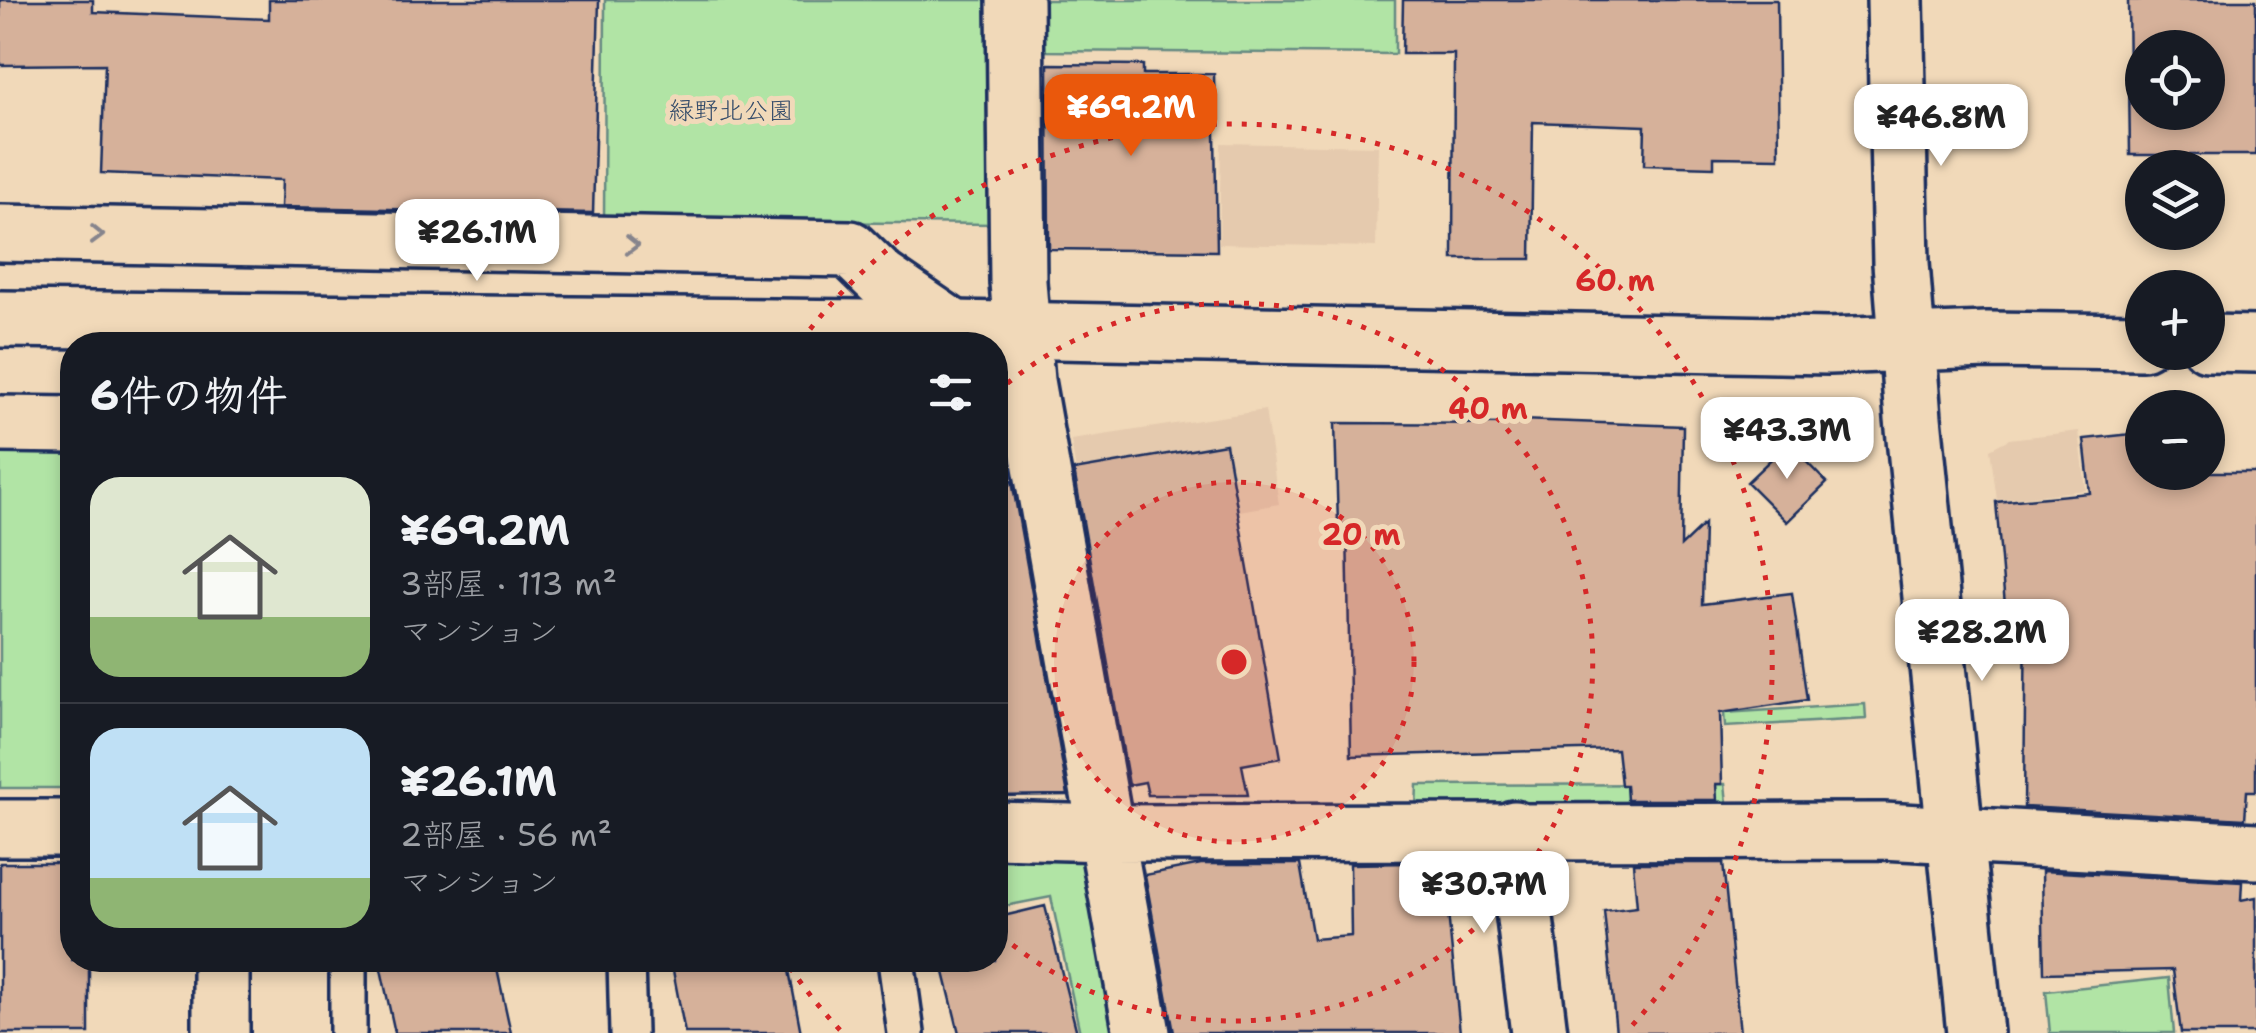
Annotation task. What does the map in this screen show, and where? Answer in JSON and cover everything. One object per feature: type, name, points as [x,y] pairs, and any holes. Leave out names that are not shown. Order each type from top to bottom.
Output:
[{"type":"street","points":[[1015,0],[1020,331],[1028,399],[1142,1033]]},
{"type":"street","points":[[1895,0],[1901,263],[1975,1033]]},
{"type":"street","points":[[0,234],[850,249],[941,332]]},
{"type":"street","points":[[0,319],[702,332]]},
{"type":"street","points":[[1008,332],[1808,345],[2125,342]]},
{"type":"street","points":[[2225,343],[2256,344]]},
{"type":"street","points":[[0,424],[60,425]]},
{"type":"street","points":[[0,828],[60,828]]},
{"type":"street","points":[[1008,830],[1955,833],[2256,851]]},
{"type":"street","points":[[1514,830],[1539,1033]]},
{"type":"street","points":[[221,972],[221,1033]]},
{"type":"lane","points":[[348,972],[348,1033]]},
{"type":"lane","points":[[626,972],[628,1033]]},
{"type":"lane","points":[[898,972],[906,1033]]},
{"type":"shaded area","points":[[1221,143],[1378,146],[1376,247],[1219,244]]},
{"type":"shaded area","points":[[1265,410],[1279,504],[1234,512],[1082,510],[1071,440]]},
{"type":"shaded area","points":[[2079,431],[2086,490],[1997,500],[1990,449],[2009,439]]},
{"type":"green space","name":"緑野北公園","points":[[605,0],[998,0],[996,224],[604,220]]},
{"type":"green space","points":[[1041,0],[1395,0],[1395,54],[1041,51]]},
{"type":"green space","points":[[0,447],[60,448],[60,788],[0,788]]},
{"type":"green space","points":[[1865,704],[1866,719],[1725,727],[1724,713]]},
{"type":"green space","points":[[1725,784],[1728,812],[1416,809],[1417,785]]},
{"type":"green space","points":[[1082,852],[1115,1033],[1080,1033],[1051,897],[1008,905],[1008,853]]},
{"type":"green space","points":[[2169,978],[2174,1033],[2050,1033],[2046,991]]},
{"type":"building","points":[[0,0],[93,0],[93,12],[269,19],[269,0],[599,0],[593,213],[281,207],[282,180],[101,173],[105,64],[0,65]]},
{"type":"building","points":[[1403,0],[1777,0],[1779,158],[1714,157],[1714,167],[1644,165],[1645,126],[1533,122],[1531,259],[1453,259],[1454,54],[1402,54]]},
{"type":"building","points":[[2128,0],[2256,0],[2256,155],[2225,155],[2225,150],[2130,150],[2130,130],[2225,130],[2225,30],[2128,30]]},
{"type":"building","points":[[1048,64],[1143,65],[1143,74],[1214,74],[1217,251],[1049,249]]},
{"type":"building","points":[[1520,420],[1683,426],[1681,546],[1704,524],[1702,604],[1792,593],[1807,700],[1720,713],[1722,784],[1716,784],[1717,800],[1627,800],[1626,785],[1621,785],[1617,749],[1351,756],[1347,525],[1338,525],[1335,423],[1520,424]]},
{"type":"building","points":[[2125,435],[2125,490],[2225,490],[2225,472],[2256,472],[2256,791],[2247,791],[2245,819],[2024,807],[2026,603],[2005,605],[1996,502],[2090,493],[2084,439]]},
{"type":"building","points":[[1788,443],[1827,483],[1787,522],[1747,482]]},
{"type":"building","points":[[1226,444],[1281,758],[1242,765],[1248,795],[1148,795],[1145,782],[1129,785],[1074,470]]},
{"type":"building","points":[[1012,481],[1068,795],[1008,796],[1008,482]]},
{"type":"building","points":[[0,863],[60,863],[60,972],[89,972],[89,1033],[0,1033]]},
{"type":"building","points":[[1412,863],[1413,884],[1445,882],[1460,1033],[1174,1033],[1145,875],[1201,864],[1300,864],[1313,939],[1351,936],[1350,864]]},
{"type":"building","points":[[1633,863],[1723,863],[1740,1033],[1616,1033],[1604,911],[1637,907]]},
{"type":"building","points":[[2042,871],[2242,882],[2241,900],[2256,897],[2256,1033],[2181,1033],[2173,970],[2044,973]]},
{"type":"building","points":[[1045,906],[1077,1033],[959,1033],[944,972],[1008,972],[1008,915]]},
{"type":"building","points":[[382,972],[498,972],[511,1033],[395,1033]]},
{"type":"building","points":[[673,972],[789,972],[801,1033],[685,1033]]}]
